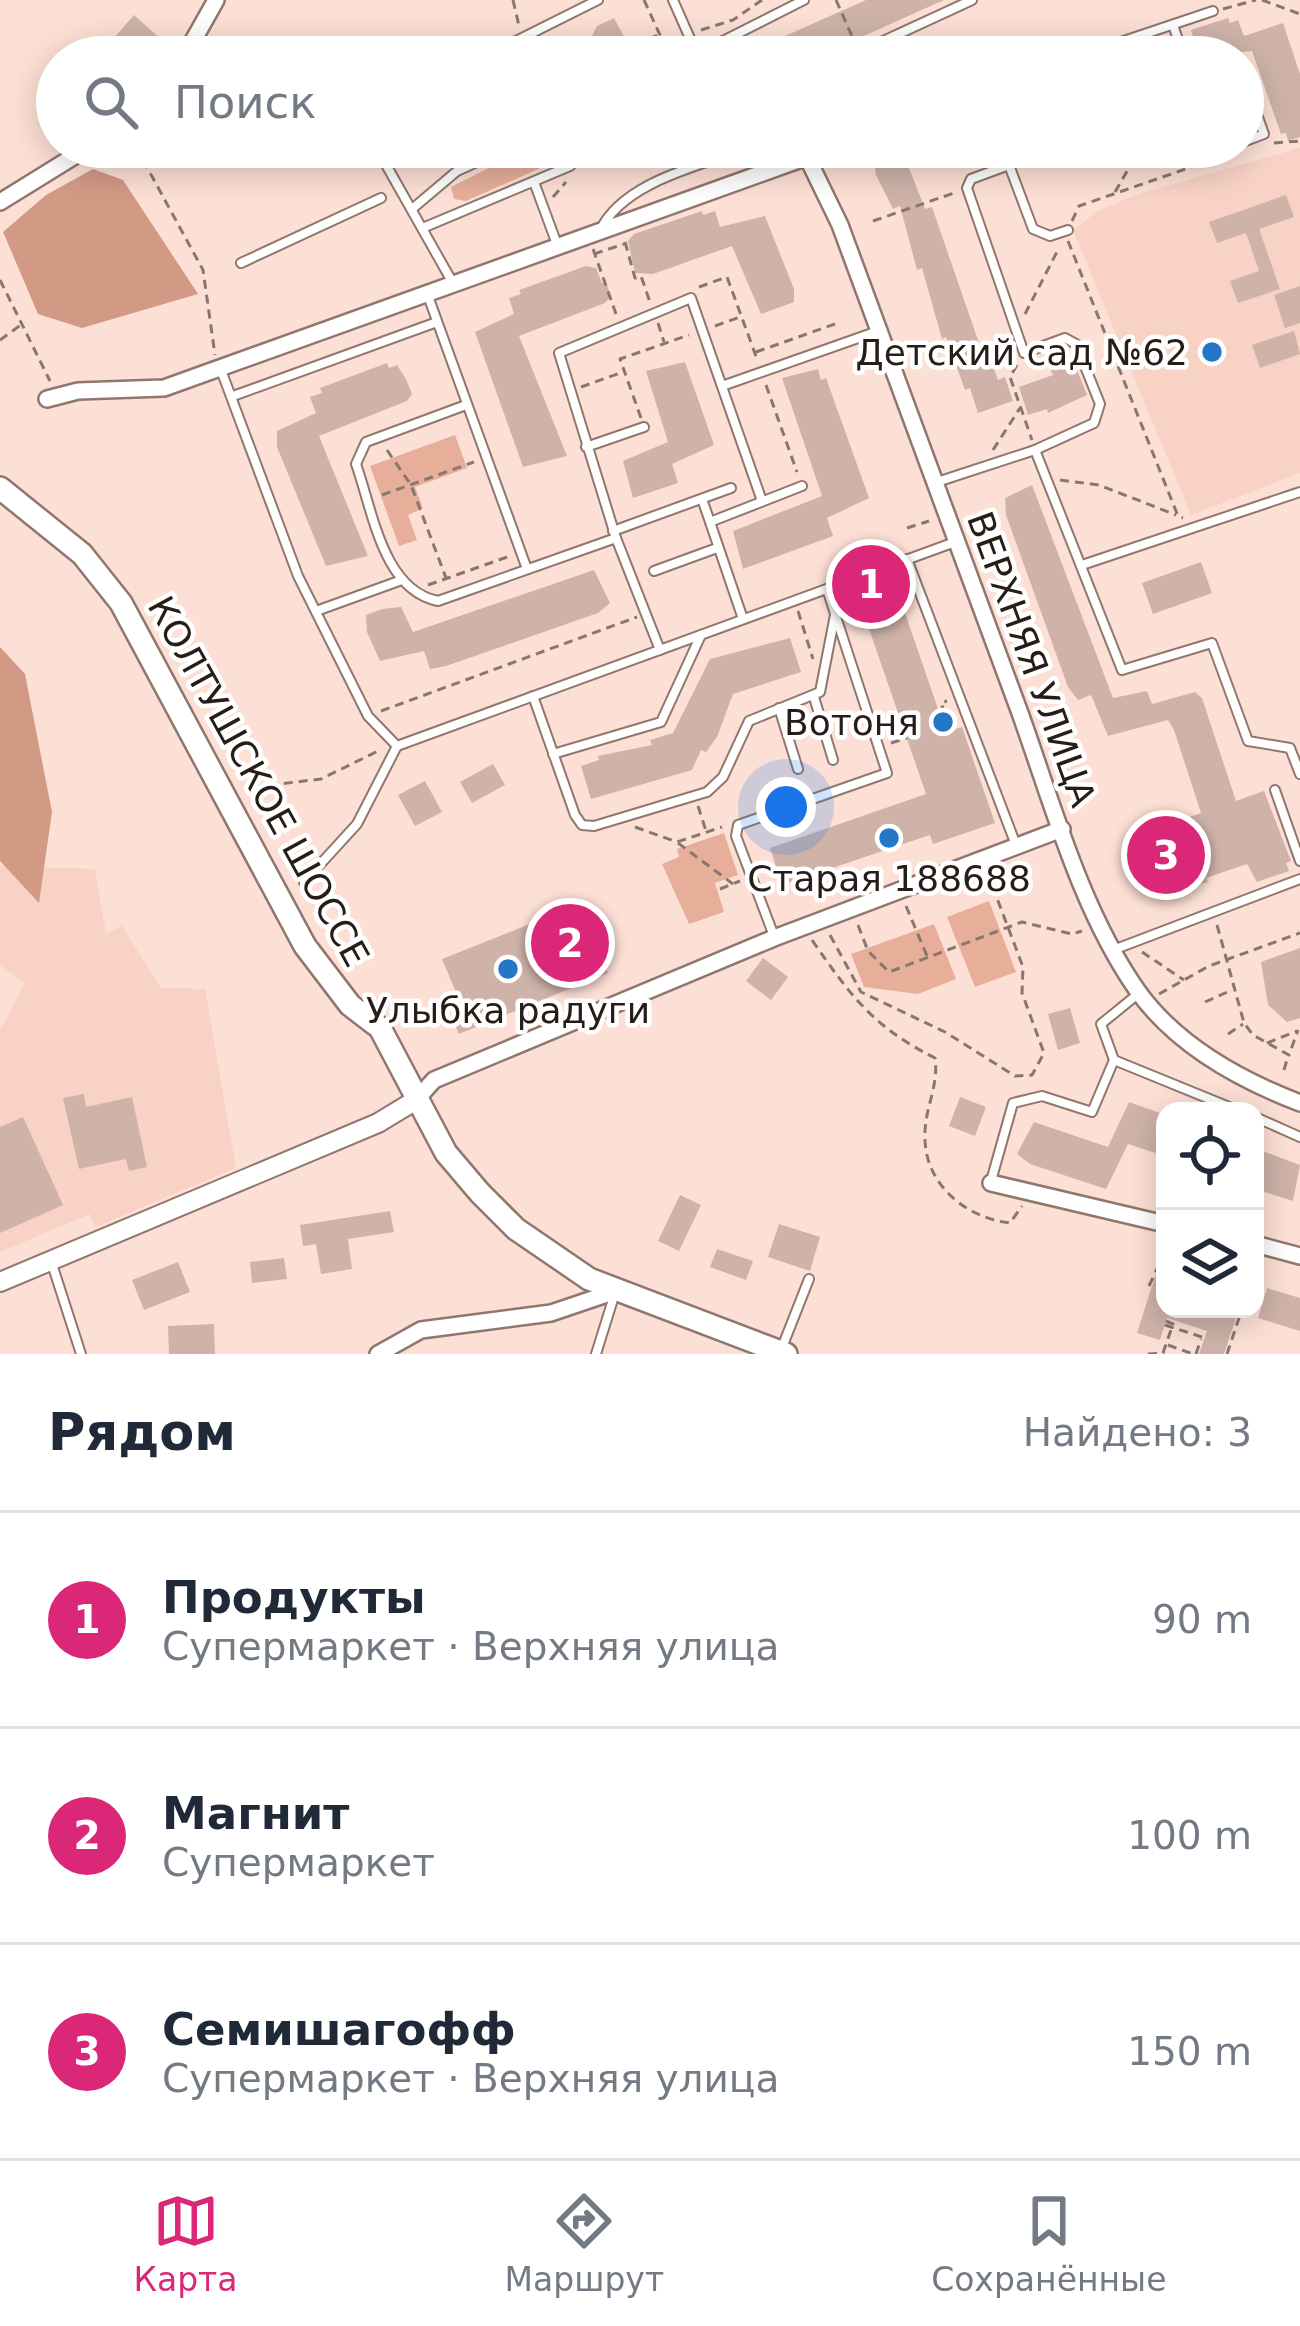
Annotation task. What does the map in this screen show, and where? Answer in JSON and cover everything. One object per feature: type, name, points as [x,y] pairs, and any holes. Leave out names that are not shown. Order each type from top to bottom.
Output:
[{"type":"main road","name":"КОЛТУШСКОЕ ШОССЕ","points":[[0,488],[82,554],[121,603],[305,946],[350,1005],[380,1028],[446,1153],[516,1229],[616,1292],[784,1353]]},
{"type":"street","points":[[195,36],[215,0]]},
{"type":"street","points":[[0,202],[55,168]]},
{"type":"street","points":[[52,398],[164,388],[780,168]]},
{"type":"street","name":"ВЕРХНЯЯ УЛИЦА","points":[[812,168],[840,225],[1062,829],[1113,950],[1139,993],[1225,1069],[1300,1103]]},
{"type":"street","points":[[0,1282],[378,1123],[416,1100],[434,1080],[774,938],[1062,829]]},
{"type":"street","points":[[992,1183],[1156,1222]]},
{"type":"street","points":[[1264,1246],[1300,1256]]},
{"type":"street","points":[[378,1354],[421,1330],[551,1313],[616,1292]]},
{"type":"lane","points":[[557,0],[564,16]]},
{"type":"lane","points":[[525,36],[598,0]]},
{"type":"lane","points":[[731,36],[804,0]]},
{"type":"lane","points":[[901,36],[972,0]]},
{"type":"lane","points":[[1193,1],[1199,16]]},
{"type":"lane","points":[[669,3],[685,36]]},
{"type":"lane","points":[[1140,36],[1213,11]]},
{"type":"lane","points":[[1173,25],[1177,36]]},
{"type":"lane","points":[[388,168],[454,285]]},
{"type":"lane","points":[[412,209],[464,168]]},
{"type":"lane","points":[[425,227],[566,168]]},
{"type":"lane","points":[[595,238],[612,210],[631,197],[700,168]]},
{"type":"lane","points":[[935,483],[1035,450],[1094,423],[1100,404],[1076,344],[1065,338],[1024,353],[967,188],[971,179],[1001,168]]},
{"type":"lane","points":[[1010,168],[1034,229],[1050,236],[1067,233]]},
{"type":"lane","points":[[534,182],[558,248]]},
{"type":"lane","points":[[241,263],[381,198]]},
{"type":"lane","points":[[428,295],[527,569]]},
{"type":"lane","points":[[660,650],[615,535],[559,352],[691,298],[762,501]]},
{"type":"lane","points":[[232,396],[437,322]]},
{"type":"lane","points":[[722,386],[879,331]]},
{"type":"lane","points":[[221,369],[298,576],[368,716],[397,746]]},
{"type":"lane","points":[[466,405],[382,436],[358,451],[356,464],[399,581],[410,591],[438,601],[731,488]]},
{"type":"lane","points":[[586,447],[644,427]]},
{"type":"lane","points":[[1035,450],[1122,670],[1212,643],[1248,741],[1290,748],[1300,774]]},
{"type":"lane","points":[[710,522],[802,486]]},
{"type":"lane","points":[[1082,565],[1300,492]]},
{"type":"lane","points":[[702,499],[743,620]]},
{"type":"lane","points":[[304,882],[357,824],[397,746],[956,542]]},
{"type":"lane","points":[[654,571],[717,548]]},
{"type":"lane","points":[[908,560],[1017,846]]},
{"type":"lane","points":[[319,610],[399,581]]},
{"type":"lane","points":[[774,938],[736,836],[738,825],[887,773],[827,589]]},
{"type":"lane","points":[[533,696],[582,825],[617,820],[694,796],[723,777],[749,721],[814,697],[835,615]]},
{"type":"lane","points":[[554,754],[661,722],[701,635]]},
{"type":"lane","points":[[814,697],[833,760]]},
{"type":"lane","points":[[778,708],[798,769]]},
{"type":"lane","points":[[1275,790],[1300,861]]},
{"type":"lane","points":[[1113,950],[1300,879]]},
{"type":"lane","points":[[992,1183],[1008,1108],[1042,1096],[1092,1112],[1114,1060],[1102,1024],[1139,993]]},
{"type":"lane","points":[[1114,1060],[1217,1102]]},
{"type":"lane","points":[[1264,1121],[1300,1137]]},
{"type":"lane","points":[[51,1260],[81,1354]]},
{"type":"lane","points":[[784,1353],[809,1279]]},
{"type":"lane","points":[[596,1354],[616,1292]]},
{"type":"path","points":[[512,0],[514,14]]},
{"type":"path","points":[[644,0],[659,34],[654,36]]},
{"type":"path","points":[[696,27],[707,32],[762,0]]},
{"type":"path","points":[[836,0],[852,36]]},
{"type":"path","points":[[1213,11],[1259,0],[1300,14]]},
{"type":"path","points":[[650,12],[669,3]]},
{"type":"path","points":[[1264,134],[1278,147],[1300,141]]},
{"type":"path","points":[[147,168],[203,270],[211,344],[221,369]]},
{"type":"path","points":[[1114,194],[1129,168]]},
{"type":"path","points":[[1016,331],[1079,206],[1189,168]]},
{"type":"path","points":[[553,204],[556,192],[571,177]]},
{"type":"path","points":[[873,221],[967,188]]},
{"type":"path","points":[[622,233],[635,278],[641,276],[665,344]]},
{"type":"path","points":[[1067,233],[1178,516]]},
{"type":"path","points":[[595,238],[594,254],[620,327]]},
{"type":"path","points":[[594,254],[626,243]]},
{"type":"path","points":[[0,280],[52,398]]},
{"type":"path","points":[[644,427],[620,359],[741,317]]},
{"type":"path","points":[[754,353],[835,324]]},
{"type":"path","points":[[0,340],[22,325]]},
{"type":"path","points":[[632,340],[636,354]]},
{"type":"path","points":[[1024,353],[1010,376],[1035,450]]},
{"type":"path","points":[[568,392],[625,372]]},
{"type":"path","points":[[982,467],[1021,407]]},
{"type":"path","points":[[382,436],[391,459],[411,485],[446,578]]},
{"type":"path","points":[[369,500],[485,458]]},
{"type":"path","points":[[1066,481],[1099,485],[1178,516],[1197,529]]},
{"type":"path","points":[[907,528],[942,516]]},
{"type":"path","points":[[410,591],[521,552]]},
{"type":"path","points":[[795,601],[821,684]]},
{"type":"path","points":[[368,716],[644,615]]},
{"type":"path","points":[[943,725],[948,723],[941,703],[960,697]]},
{"type":"path","points":[[878,747],[907,738]]},
{"type":"path","points":[[254,787],[321,779],[397,746]]},
{"type":"path","points":[[694,796],[706,832]]},
{"type":"path","points":[[617,820],[677,842],[733,884]]},
{"type":"path","points":[[677,842],[738,825]]},
{"type":"path","points":[[812,924],[861,992],[1024,1078],[1040,1070],[1044,1052],[1022,993],[1024,967],[988,876]]},
{"type":"path","points":[[719,889],[752,877]]},
{"type":"path","points":[[906,906],[928,958]]},
{"type":"path","points":[[858,923],[868,951],[890,972],[1022,922],[1072,934],[1100,923]]},
{"type":"path","points":[[812,924],[859,1008],[898,1040],[934,1058],[938,1077],[924,1132],[927,1160],[947,1195],[984,1220],[1010,1223],[1022,1211],[1025,1192]]},
{"type":"path","points":[[1217,925],[1244,1023],[1265,1044],[1289,1055]]},
{"type":"path","points":[[1157,995],[1226,960],[1300,933]]},
{"type":"path","points":[[1142,952],[1185,981]]},
{"type":"path","points":[[1205,1002],[1234,989]]},
{"type":"path","points":[[1228,1034],[1244,1023]]},
{"type":"path","points":[[1265,1044],[1299,1030]]},
{"type":"path","points":[[1284,1070],[1299,1030]]},
{"type":"path","points":[[1149,1286],[1156,1271]]},
{"type":"path","points":[[1227,1354],[1238,1318]]},
{"type":"path","points":[[1165,1323],[1203,1337],[1194,1354],[1166,1344]]},
{"type":"path","points":[[1148,1354],[1163,1353],[1172,1327]]},
{"type":"shaded area","name":"Детский сад №62","points":[[1300,148],[1300,473],[1191,515],[1073,230],[1099,210],[1142,193],[1230,168],[1264,168],[1264,158]]},
{"type":"shaded area","points":[[489,168],[540,168],[466,201],[454,199],[451,187]]},
{"type":"shaded area","points":[[93,169],[123,180],[198,294],[82,328],[38,314],[3,232],[46,195]]},
{"type":"shaded area","points":[[455,435],[467,468],[415,487],[423,508],[408,515],[417,540],[399,546],[370,466]]},
{"type":"shaded area","points":[[0,647],[25,674],[52,812],[39,903],[0,861]]},
{"type":"shaded area","points":[[724,833],[738,875],[715,883],[724,912],[689,924],[662,864],[679,857],[677,849]]},
{"type":"shaded area","points":[[0,866],[95,869],[106,933],[122,926],[161,988],[205,989],[236,1168],[95,1227],[90,1214],[0,1252],[0,1030],[25,983],[0,965]]},
{"type":"shaded area","points":[[989,901],[1016,972],[975,987],[947,917]]},
{"type":"shaded area","points":[[934,924],[956,979],[918,994],[864,987],[851,954]]},
{"type":"building","points":[[866,0],[944,0],[864,36],[785,36]]},
{"type":"building","points":[[134,15],[157,36],[116,36]]},
{"type":"building","points":[[614,18],[624,36],[592,36],[597,26]]},
{"type":"building","points":[[1228,18],[1230,23],[1238,20],[1244,36],[1193,36],[1191,30]]},
{"type":"building","points":[[1283,23],[1300,74],[1300,137],[1288,141],[1286,133],[1281,134],[1264,85],[1264,36],[1244,36]]},
{"type":"building","points":[[875,168],[909,168],[925,209],[932,207],[980,346],[985,344],[998,380],[1005,377],[1013,401],[978,413],[946,337],[942,339],[900,206],[893,209]]},
{"type":"building","points":[[1286,195],[1294,217],[1259,229],[1280,289],[1238,303],[1230,281],[1259,271],[1246,233],[1217,243],[1209,222]]},
{"type":"building","points":[[702,211],[703,215],[715,211],[720,227],[765,216],[794,289],[794,302],[761,314],[732,246],[653,274],[635,273],[628,241],[634,234]]},
{"type":"building","points":[[586,266],[596,268],[602,283],[606,282],[611,296],[605,303],[519,336],[567,456],[523,467],[475,332],[514,314],[509,298],[521,294],[519,290]]},
{"type":"building","points":[[1300,286],[1300,323],[1285,328],[1274,295]]},
{"type":"building","points":[[1294,331],[1300,354],[1260,368],[1252,345]]},
{"type":"building","points":[[1073,360],[1087,395],[1048,413],[1047,409],[1028,415],[1019,387],[1053,375],[1050,368]]},
{"type":"building","points":[[685,362],[714,445],[672,464],[678,483],[633,498],[623,461],[668,442],[646,371]]},
{"type":"building","points":[[387,363],[389,368],[397,365],[406,379],[412,394],[407,401],[319,436],[368,556],[326,566],[277,447],[277,431],[316,413],[310,397],[322,393],[320,388]]},
{"type":"building","points":[[818,369],[821,380],[826,378],[869,498],[827,518],[833,536],[743,569],[733,531],[822,496],[782,378]]},
{"type":"building","points":[[1032,485],[1113,698],[1147,691],[1152,704],[1195,692],[1202,698],[1236,801],[1264,791],[1291,861],[1286,863],[1289,871],[1257,882],[1247,864],[1206,878],[1208,882],[1172,890],[1151,830],[1162,818],[1172,823],[1201,813],[1174,730],[1168,720],[1108,736],[1091,695],[1078,700],[1068,687],[1006,515],[1005,498]]},
{"type":"building","points":[[1201,562],[1212,593],[1153,614],[1142,583]]},
{"type":"building","points":[[594,570],[610,603],[598,613],[446,666],[430,669],[424,651],[380,661],[367,632],[366,615],[382,609],[401,607],[413,632]]},
{"type":"building","points":[[894,581],[946,732],[962,727],[995,823],[933,844],[930,835],[782,885],[770,848],[926,794],[857,594]]},
{"type":"building","points":[[790,638],[801,672],[733,694],[717,737],[706,752],[701,750],[692,770],[591,799],[581,766],[599,760],[598,756],[652,745],[650,740],[673,733],[710,659]]},
{"type":"building","points":[[493,764],[505,785],[472,803],[460,782]]},
{"type":"building","points":[[425,781],[442,812],[415,826],[398,795]]},
{"type":"building","points":[[573,907],[593,958],[601,955],[608,973],[459,1034],[451,1016],[464,1011],[442,959]]},
{"type":"building","points":[[1300,948],[1300,1018],[1287,1022],[1268,1005],[1261,962]]},
{"type":"building","points":[[763,958],[788,977],[771,1000],[746,981]]},
{"type":"building","points":[[1070,1008],[1080,1043],[1058,1050],[1048,1014]]},
{"type":"building","points":[[84,1094],[86,1107],[132,1097],[147,1167],[129,1171],[126,1159],[79,1169],[63,1098]]},
{"type":"building","points":[[960,1097],[986,1107],[975,1136],[949,1126]]},
{"type":"building","points":[[1129,1102],[1156,1112],[1156,1153],[1128,1144],[1106,1189],[1030,1164],[1017,1154],[1034,1122],[1108,1147]]},
{"type":"building","points":[[23,1117],[63,1205],[0,1233],[0,1127]]},
{"type":"building","points":[[1264,1151],[1300,1165],[1293,1201],[1264,1192]]},
{"type":"building","points":[[680,1195],[701,1205],[679,1251],[658,1241]]},
{"type":"building","points":[[390,1211],[394,1232],[348,1239],[352,1269],[321,1274],[316,1244],[303,1246],[300,1225]]},
{"type":"building","points":[[779,1224],[820,1237],[810,1271],[768,1257]]},
{"type":"building","points":[[717,1249],[753,1261],[746,1280],[710,1267]]},
{"type":"building","points":[[284,1258],[287,1279],[252,1283],[250,1262]]},
{"type":"building","points":[[178,1262],[190,1292],[144,1310],[132,1280]]},
{"type":"building","points":[[1156,1274],[1156,1318],[1167,1318],[1160,1340],[1137,1333]]},
{"type":"building","points":[[1267,1288],[1300,1298],[1300,1331],[1258,1318],[1264,1318]]},
{"type":"building","points":[[1167,1318],[1236,1318],[1224,1354],[1199,1354],[1207,1331]]},
{"type":"building","points":[[214,1324],[215,1354],[169,1354],[168,1326]]},
{"type":"place","name":"Детский сад №62","points":[[1212,352]]},
{"type":"place","name":"Продукты","points":[[871,584]]},
{"type":"place","name":"Вотоня","points":[[943,722]]},
{"type":"place","name":"Старая 188688","points":[[889,838]]},
{"type":"place","name":"Семишагофф","points":[[1166,855]]},
{"type":"place","name":"Магнит","points":[[570,943]]},
{"type":"place","name":"Улыбка радуги","points":[[508,969]]}]
